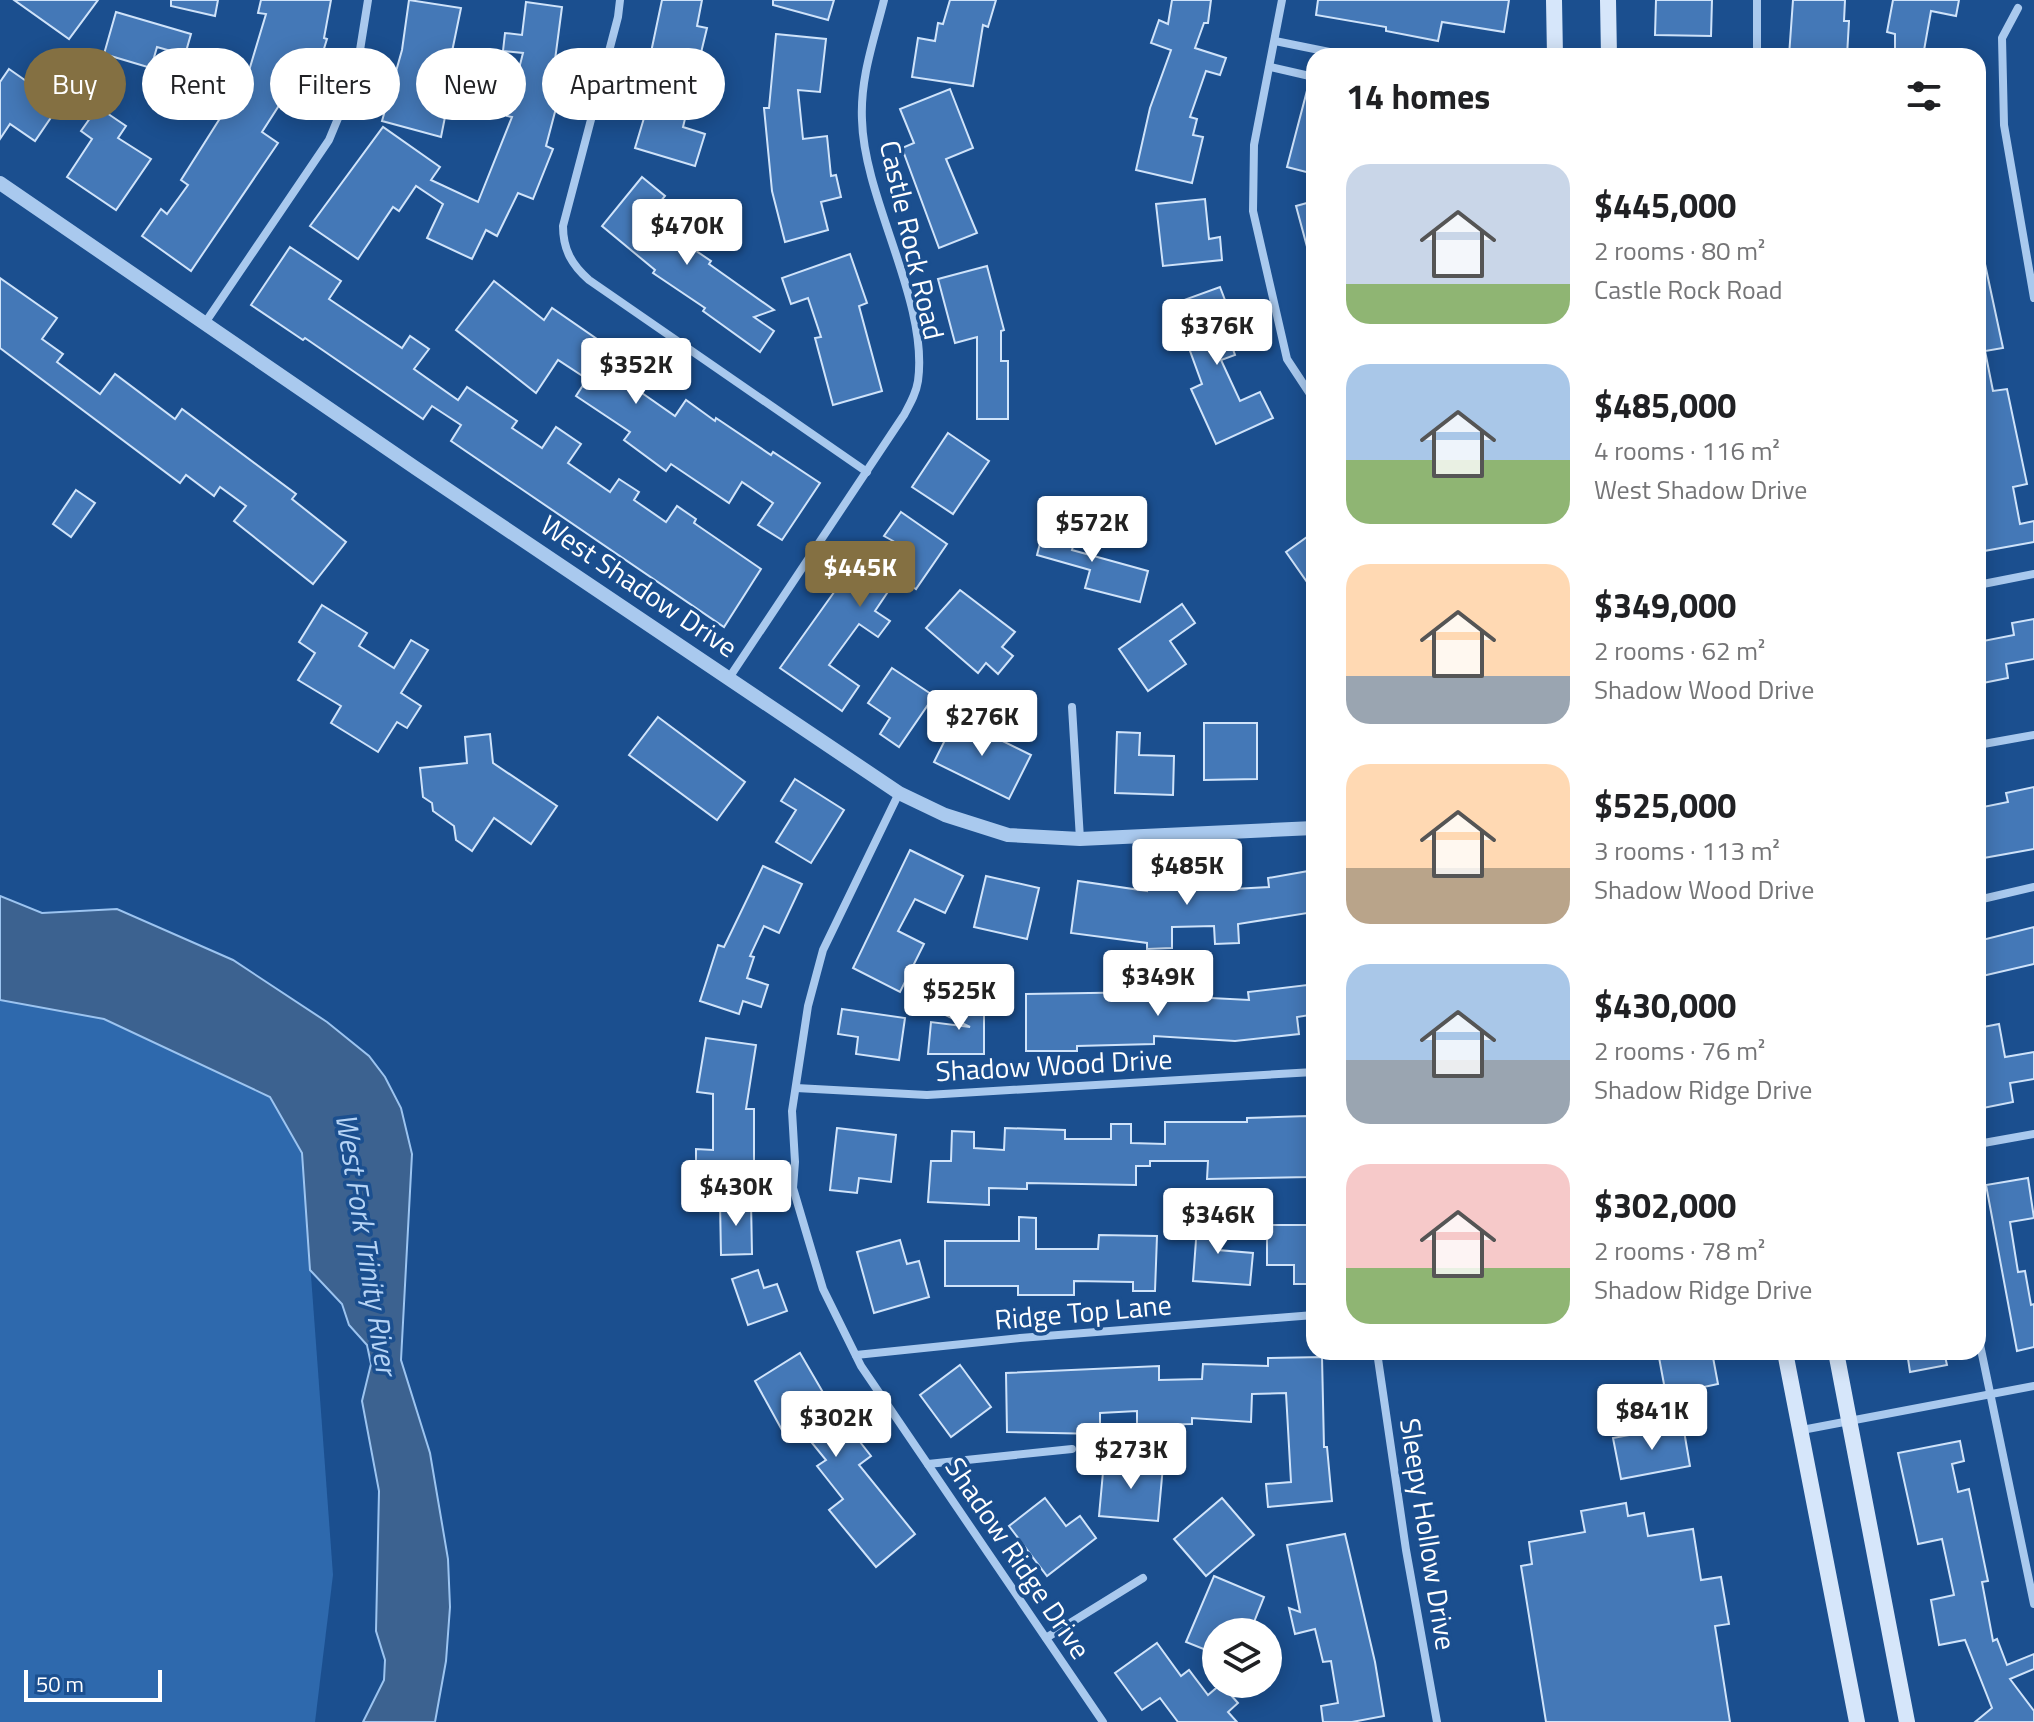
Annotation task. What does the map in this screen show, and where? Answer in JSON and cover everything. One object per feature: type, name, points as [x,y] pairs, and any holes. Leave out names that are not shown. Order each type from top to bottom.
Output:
[{"type":"main road","points":[[1554,0],[1555,48]]},
{"type":"main road","points":[[1608,0],[1609,48]]},
{"type":"main road","points":[[1787,1360],[1857,1722]]},
{"type":"main road","points":[[1838,1360],[1907,1722]]},
{"type":"street","points":[[205,323],[329,140],[356,75],[368,0]]},
{"type":"street","points":[[620,0],[563,237],[574,267],[867,472]]},
{"type":"street","name":"Castle Rock Road","points":[[729,678],[904,415],[918,381],[914,322],[868,156],[862,121],[863,78],[884,0]]},
{"type":"street","points":[[1282,0],[1254,145],[1253,211],[1287,359],[1306,388]]},
{"type":"street","points":[[1757,0],[1757,48]]},
{"type":"street","points":[[2018,8],[2002,38],[2004,125],[2034,298]]},
{"type":"street","points":[[1275,41],[1310,48]]},
{"type":"street","points":[[1270,67],[1306,75]]},
{"type":"street","name":"West Shadow Drive","points":[[0,183],[899,793],[945,815],[1008,835],[1080,839],[1306,828]]},
{"type":"street","points":[[1986,583],[2034,574]]},
{"type":"street","points":[[1072,707],[1080,839]]},
{"type":"street","points":[[1986,744],[2034,735]]},
{"type":"street","name":"Shadow Ridge Drive","points":[[899,793],[823,950],[808,1006],[792,1111],[793,1188],[823,1289],[856,1355],[1103,1722]]},
{"type":"street","points":[[1986,898],[2034,887]]},
{"type":"street","name":"Shadow Wood Drive","points":[[796,1088],[927,1095],[1306,1072]]},
{"type":"street","points":[[1986,1143],[2034,1134]]},
{"type":"street","name":"Ridge Top Lane","points":[[856,1355],[1020,1338],[1306,1316]]},
{"type":"street","name":"Sleepy Hollow Drive","points":[[1378,1360],[1406,1550],[1437,1722]]},
{"type":"street","points":[[1983,1360],[2034,1604]]},
{"type":"street","points":[[1802,1430],[2034,1386]]},
{"type":"street","points":[[928,1464],[1072,1449]]},
{"type":"street","points":[[1046,1638],[1143,1578]]},
{"type":"shaded area","points":[[0,1000],[104,1019],[270,1097],[302,1153],[333,1575],[315,1722],[0,1722]]},
{"type":"water","name":"West Fork Trinity River","points":[[0,896],[42,913],[117,909],[233,960],[327,1022],[369,1056],[385,1077],[401,1108],[412,1154],[401,1360],[430,1453],[448,1559],[450,1607],[446,1661],[435,1722],[363,1722],[384,1680],[385,1660],[376,1631],[379,1491],[362,1401],[371,1364],[367,1345],[349,1325],[342,1304],[310,1270],[302,1153],[270,1097],[104,1019],[0,1000]]},
{"type":"building","points":[[14,0],[98,0],[69,39]]},
{"type":"building","points":[[171,0],[218,0],[215,16],[171,6]]},
{"type":"building","points":[[261,0],[331,0],[324,48],[270,48],[270,120],[262,132],[278,143],[191,271],[142,236],[161,209],[167,214],[188,185],[181,180],[219,120],[254,120],[254,54],[266,14],[258,13]]},
{"type":"building","points":[[409,0],[461,8],[453,48],[416,48],[416,120],[444,120],[441,137],[382,121],[400,120],[402,50]]},
{"type":"building","points":[[662,0],[702,0],[697,26],[707,28],[702,48],[652,48]]},
{"type":"building","points":[[773,0],[834,0],[828,20],[773,5]]},
{"type":"building","points":[[950,0],[996,0],[988,27],[983,25],[973,86],[912,77],[918,38],[935,41],[938,23],[943,24]]},
{"type":"building","points":[[1172,0],[1211,0],[1208,23],[1204,23],[1195,48],[1226,58],[1220,75],[1206,71],[1190,117],[1197,119],[1193,135],[1203,137],[1192,183],[1136,170],[1150,108],[1171,50],[1151,43],[1159,20],[1168,24]]},
{"type":"building","points":[[1318,0],[1509,0],[1504,32],[1442,22],[1438,41],[1386,31],[1386,27],[1316,15]]},
{"type":"building","points":[[1656,0],[1712,0],[1711,36],[1655,35]]},
{"type":"building","points":[[1793,0],[1845,0],[1844,21],[1849,21],[1847,48],[1790,48]]},
{"type":"building","points":[[1893,0],[1959,0],[1956,16],[1931,11],[1924,48],[1895,48],[1895,34],[1887,32]]},
{"type":"building","points":[[526,2],[562,7],[557,48],[542,48],[542,120],[553,120],[546,146],[553,149],[533,199],[518,193],[497,236],[486,230],[472,259],[427,238],[443,204],[416,186],[399,211],[393,207],[358,259],[310,226],[383,127],[440,167],[431,180],[478,202],[511,120],[526,120],[526,48],[503,48],[505,33],[522,35]]},
{"type":"building","points":[[116,12],[191,34],[187,48],[142,48],[142,65],[126,61],[126,48],[106,48]]},
{"type":"building","points":[[776,34],[826,39],[820,92],[798,90],[803,139],[827,136],[831,176],[836,175],[841,197],[821,202],[828,230],[785,242],[772,191],[764,108],[769,108]]},
{"type":"building","points":[[9,69],[24,79],[24,120],[49,120],[35,141],[10,124],[0,139],[0,82]]},
{"type":"building","points":[[950,89],[973,148],[946,159],[977,233],[939,248],[902,148],[914,143],[900,109]]},
{"type":"building","points":[[1306,94],[1306,172],[1287,167]]},
{"type":"building","points":[[89,120],[117,120],[126,126],[118,138],[151,159],[116,210],[67,177],[92,139],[81,131]]},
{"type":"building","points":[[643,120],[685,120],[683,127],[705,134],[695,166],[635,148]]},
{"type":"building","points":[[642,177],[665,196],[647,218],[675,241],[677,238],[711,261],[709,264],[774,310],[754,317],[774,331],[760,352],[703,311],[705,308],[653,273],[655,270],[602,226]]},
{"type":"building","points":[[1205,199],[1209,239],[1220,237],[1222,260],[1163,266],[1156,204]]},
{"type":"building","points":[[1306,203],[1306,243],[1296,206]]},
{"type":"building","points":[[290,247],[341,281],[329,299],[402,348],[410,336],[429,349],[414,369],[458,400],[467,387],[517,421],[512,428],[542,448],[556,427],[581,444],[568,463],[610,492],[619,479],[639,492],[634,500],[666,522],[677,506],[696,519],[694,523],[761,569],[724,627],[451,441],[461,425],[432,406],[423,419],[251,305]]},
{"type":"building","points":[[850,254],[867,303],[859,306],[882,391],[833,405],[815,338],[821,337],[808,298],[791,304],[782,278]]},
{"type":"building","points":[[987,266],[1004,330],[1001,331],[1001,361],[1008,361],[1008,419],[977,419],[977,337],[955,343],[938,279]]},
{"type":"building","points":[[1986,269],[2003,348],[1986,351]]},
{"type":"building","points":[[0,278],[57,318],[42,339],[63,354],[57,362],[100,394],[115,374],[175,419],[182,409],[296,494],[292,499],[346,542],[313,584],[234,521],[246,506],[220,487],[214,496],[186,475],[180,483],[0,348]]},
{"type":"building","points":[[494,281],[544,320],[552,308],[652,377],[642,393],[675,416],[686,400],[715,421],[716,418],[820,483],[782,540],[758,525],[773,503],[742,482],[729,503],[671,464],[666,471],[624,440],[630,432],[576,396],[587,379],[558,360],[536,393],[456,330]]},
{"type":"building","points":[[1220,287],[1233,321],[1224,324],[1235,355],[1221,360],[1240,401],[1260,392],[1273,418],[1216,444],[1191,389],[1202,384],[1173,304]]},
{"type":"building","points":[[1986,356],[1993,391],[2007,389],[2027,484],[2013,487],[2020,524],[2034,521],[2034,542],[1986,551]]},
{"type":"building","points":[[948,433],[989,461],[953,514],[912,487]]},
{"type":"building","points":[[76,490],[95,503],[71,537],[53,524]]},
{"type":"building","points":[[901,512],[947,544],[916,589],[898,577],[875,611],[890,621],[878,637],[859,624],[829,665],[859,686],[842,711],[780,668],[857,560],[872,570],[893,541],[884,536]]},
{"type":"building","points":[[1046,520],[1078,529],[1072,550],[1148,571],[1140,602],[1085,588],[1090,570],[1037,555]]},
{"type":"building","points":[[1306,538],[1306,581],[1286,552]]},
{"type":"building","points":[[960,590],[1015,632],[1002,647],[1013,656],[998,674],[986,663],[978,673],[926,628]]},
{"type":"building","points":[[1182,604],[1195,623],[1170,641],[1186,664],[1148,691],[1119,649]]},
{"type":"building","points":[[322,605],[367,633],[359,646],[394,668],[411,640],[428,650],[401,693],[421,706],[407,728],[397,722],[378,752],[331,723],[341,706],[298,680],[315,653],[299,642]]},
{"type":"building","points":[[2034,619],[2034,659],[2006,664],[2008,678],[1986,682],[1986,640],[2014,635],[2012,623]]},
{"type":"building","points":[[892,668],[934,696],[899,747],[880,734],[890,718],[868,703]]},
{"type":"building","points":[[658,717],[745,782],[717,820],[629,755]]},
{"type":"building","points":[[956,718],[1031,755],[1009,799],[934,762]]},
{"type":"building","points":[[1204,723],[1257,723],[1257,779],[1204,780]]},
{"type":"building","points":[[1117,732],[1140,733],[1139,755],[1174,756],[1173,795],[1115,793]]},
{"type":"building","points":[[490,734],[493,763],[557,806],[531,844],[494,818],[472,851],[456,840],[454,826],[433,811],[432,803],[423,797],[420,768],[467,763],[465,737]]},
{"type":"building","points":[[795,779],[844,810],[811,863],[776,842],[796,810],[781,801]]},
{"type":"building","points":[[2034,787],[2034,849],[1986,858],[1986,806],[2008,802],[2006,793]]},
{"type":"building","points":[[910,850],[963,876],[945,913],[915,899],[898,931],[924,944],[900,992],[853,968]]},
{"type":"building","points":[[763,866],[802,884],[779,933],[764,926],[750,956],[754,957],[747,978],[768,985],[761,1007],[743,1001],[739,1014],[700,1001],[718,945],[724,947]]},
{"type":"building","points":[[1306,871],[1306,913],[1238,924],[1239,943],[1215,944],[1214,926],[1172,927],[1172,948],[1147,949],[1147,943],[1071,933],[1078,881],[1147,891],[1146,878],[1191,877],[1191,881],[1232,878],[1233,889],[1269,887],[1268,878]]},
{"type":"building","points":[[986,876],[1039,888],[1027,939],[974,927]]},
{"type":"building","points":[[2034,927],[2034,964],[1986,975],[1986,939]]},
{"type":"building","points":[[1306,985],[1306,1016],[1297,1017],[1299,1034],[1235,1041],[1154,1036],[1154,1044],[1077,1046],[1077,1051],[1026,1051],[1026,994],[1153,992],[1153,995],[1249,1000],[1248,992]]},
{"type":"building","points":[[984,1006],[984,1054],[928,1054],[931,1022],[970,1027],[929,1007]]},
{"type":"building","points":[[842,1009],[905,1018],[899,1060],[856,1054],[858,1037],[838,1034]]},
{"type":"building","points":[[1999,1024],[2005,1057],[2034,1052],[2034,1079],[2010,1083],[2013,1102],[1986,1107],[1986,1026]]},
{"type":"building","points":[[706,1038],[756,1045],[746,1109],[754,1109],[754,1170],[696,1170],[696,1149],[713,1150],[713,1094],[697,1092]]},
{"type":"building","points":[[1306,1116],[1306,1177],[1207,1179],[1208,1161],[1150,1161],[1150,1166],[1136,1166],[1136,1185],[1027,1183],[1027,1189],[989,1188],[989,1205],[928,1202],[931,1161],[951,1161],[952,1131],[974,1132],[974,1148],[1004,1150],[1005,1128],[1065,1130],[1065,1139],[1111,1139],[1111,1124],[1131,1124],[1131,1143],[1165,1144],[1165,1122],[1247,1122],[1247,1118]]},
{"type":"building","points":[[837,1128],[896,1135],[891,1182],[859,1178],[857,1193],[830,1190]]},
{"type":"building","points":[[2028,1178],[2034,1218],[2010,1222],[2018,1272],[2025,1271],[2031,1305],[2034,1304],[2034,1347],[2017,1351],[1986,1185]]},
{"type":"building","points":[[751,1201],[752,1254],[721,1255],[720,1202]]},
{"type":"building","points":[[1198,1213],[1221,1215],[1218,1250],[1253,1253],[1250,1285],[1193,1281]]},
{"type":"building","points":[[1019,1217],[1036,1218],[1036,1249],[1098,1249],[1099,1235],[1157,1236],[1155,1291],[1133,1291],[1133,1282],[1074,1281],[1074,1295],[1018,1295],[1018,1286],[945,1286],[945,1241],[1019,1241]]},
{"type":"building","points":[[1267,1225],[1306,1225],[1306,1284],[1294,1284],[1294,1265],[1267,1265]]},
{"type":"building","points":[[900,1240],[907,1264],[919,1261],[929,1297],[874,1313],[857,1252]]},
{"type":"building","points":[[758,1270],[764,1288],[777,1284],[787,1311],[748,1325],[732,1279]]},
{"type":"building","points":[[800,1353],[828,1401],[871,1456],[859,1465],[915,1534],[876,1567],[829,1510],[843,1499],[817,1466],[826,1460],[795,1422],[782,1430],[755,1381]]},
{"type":"building","points":[[1268,1358],[1322,1360],[1324,1447],[1327,1447],[1332,1501],[1268,1507],[1266,1484],[1291,1482],[1286,1393],[1252,1394],[1251,1422],[1192,1418],[1192,1424],[1137,1425],[1137,1411],[1100,1413],[1100,1434],[1007,1432],[1006,1373],[1159,1366],[1159,1380],[1202,1379],[1203,1364],[1268,1366]]},
{"type":"building","points":[[1659,1360],[1714,1360],[1718,1384],[1666,1395]]},
{"type":"building","points":[[1908,1360],[1946,1360],[1947,1365],[1910,1372]]},
{"type":"building","points":[[960,1365],[991,1407],[951,1437],[920,1395]]},
{"type":"building","points":[[1683,1425],[1690,1466],[1621,1479],[1613,1438]]},
{"type":"building","points":[[1960,1441],[1964,1461],[1952,1464],[1958,1492],[1969,1489],[1988,1581],[1982,1582],[1993,1641],[1997,1639],[2007,1665],[2034,1654],[2034,1669],[2010,1679],[2034,1711],[2034,1722],[1975,1722],[1992,1708],[1965,1640],[1939,1645],[1931,1600],[1954,1595],[1942,1539],[1918,1544],[1898,1453]]},
{"type":"building","points":[[1104,1461],[1163,1466],[1158,1521],[1099,1516]]},
{"type":"building","points":[[1045,1498],[1066,1526],[1080,1516],[1096,1538],[1047,1576],[1009,1526]]},
{"type":"building","points":[[1222,1498],[1254,1535],[1206,1576],[1174,1539]]},
{"type":"building","points":[[1626,1503],[1628,1516],[1644,1513],[1648,1536],[1693,1529],[1701,1580],[1721,1577],[1729,1624],[1715,1626],[1730,1722],[1546,1722],[1521,1566],[1532,1564],[1529,1542],[1585,1532],[1581,1511]]},
{"type":"building","points":[[1345,1534],[1375,1662],[1384,1716],[1352,1722],[1323,1722],[1321,1706],[1338,1703],[1331,1661],[1323,1662],[1315,1629],[1295,1634],[1289,1608],[1300,1612],[1287,1545]]},
{"type":"building","points":[[1214,1576],[1264,1597],[1256,1618],[1202,1618],[1202,1648],[1186,1642]]},
{"type":"building","points":[[1157,1643],[1181,1676],[1189,1670],[1202,1687],[1202,1698],[1234,1698],[1238,1703],[1228,1712],[1237,1722],[1178,1722],[1160,1698],[1142,1710],[1115,1673]]}]
